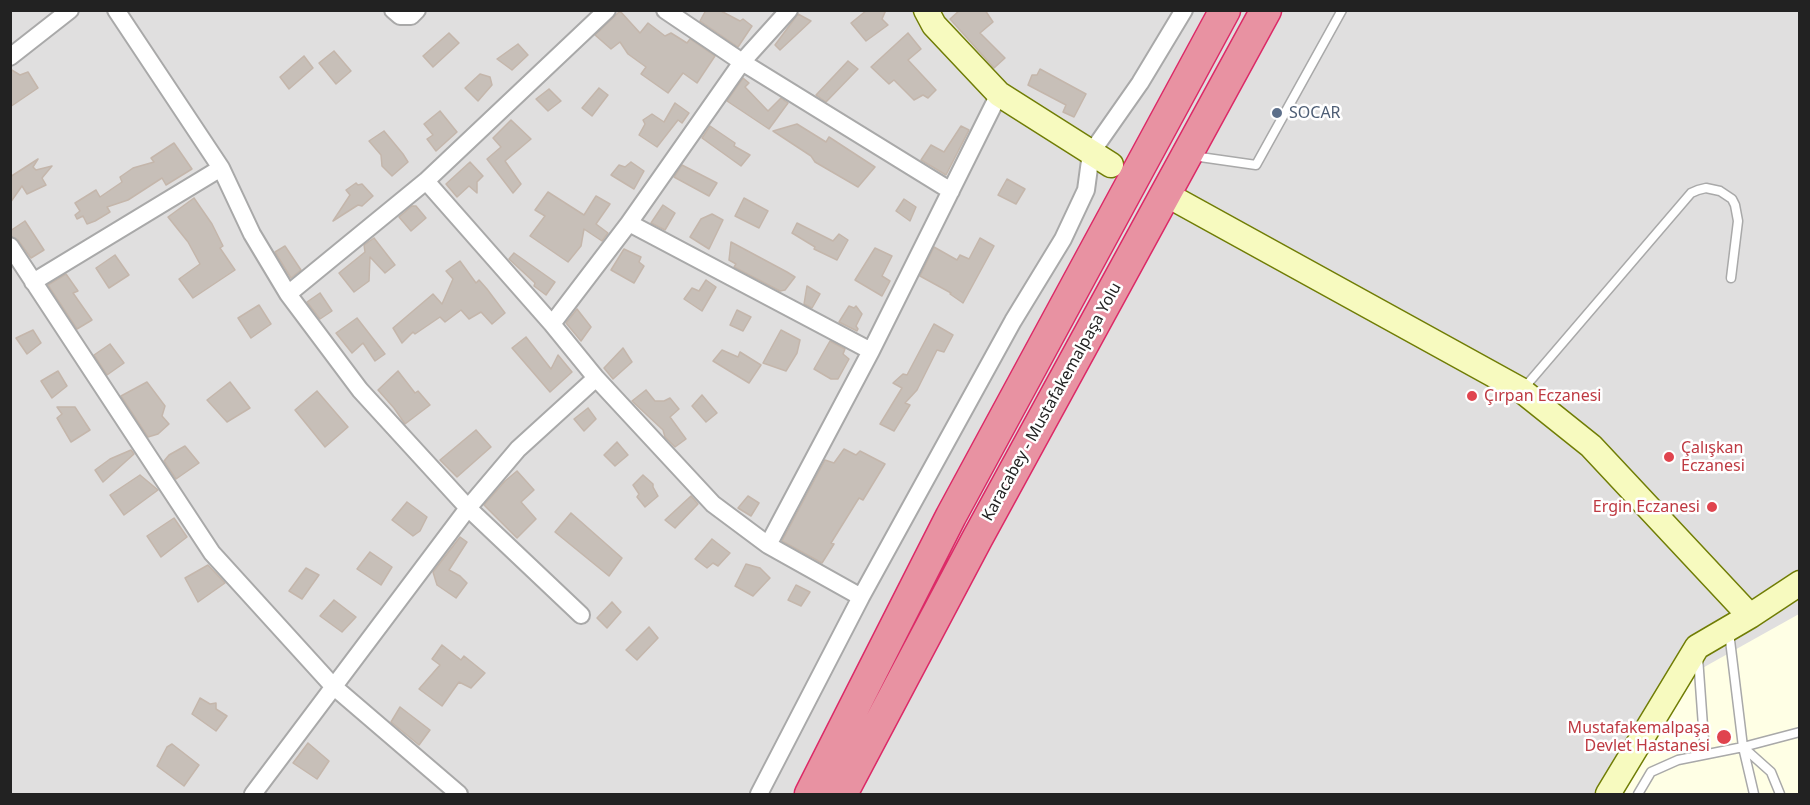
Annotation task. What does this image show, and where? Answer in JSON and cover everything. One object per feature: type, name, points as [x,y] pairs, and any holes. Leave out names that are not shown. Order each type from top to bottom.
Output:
[{"type":"highway","name":"Karacabey - Mustafakemalpaşa Yolu","points":[[810,795],[951,516],[1225,10]]},
{"type":"highway","name":"Karacabey - Mustafakemalpaşa Yolu","points":[[842,795],[977,539],[1266,10]]},
{"type":"street","points":[[10,57],[70,10]]},
{"type":"street","points":[[116,10],[221,168],[252,234],[288,294],[360,390],[468,508],[581,615]]},
{"type":"street","points":[[393,10],[400,16],[411,16],[417,10]]},
{"type":"street","points":[[288,294],[426,181],[607,10]]},
{"type":"street","points":[[665,10],[742,62],[951,191]]},
{"type":"street","points":[[552,324],[629,223],[742,62],[789,10]]},
{"type":"street","points":[[926,10],[934,25],[999,94],[1101,159]]},
{"type":"street","points":[[759,795],[861,597],[1013,321],[1063,240],[1140,83],[1184,10]]},
{"type":"street","points":[[768,545],[870,351],[999,94]]},
{"type":"street","points":[[33,282],[221,168]]},
{"type":"street","points":[[426,181],[552,324],[596,378],[713,504],[768,545],[861,597]]},
{"type":"street","points":[[1180,202],[1521,390],[1591,446],[1750,616]]},
{"type":"street","points":[[629,223],[870,351]]},
{"type":"street","points":[[10,246],[212,553],[333,686],[459,795]]},
{"type":"street","points":[[253,795],[468,508],[518,448],[596,378]]},
{"type":"street","points":[[1608,795],[1697,648],[1800,583]]},
{"type":"lane","points":[[1187,155],[1256,165],[1341,10]]},
{"type":"lane","points":[[1521,390],[1691,194],[1698,190],[1706,188],[1720,191],[1732,199],[1736,205],[1738,222],[1731,278]]},
{"type":"lane","points":[[1729,628],[1743,747],[1754,795]]},
{"type":"lane","points":[[1697,648],[1705,754]]},
{"type":"lane","points":[[1638,795],[1651,772],[1678,760],[1743,747],[1800,732]]},
{"type":"lane","points":[[1743,747],[1771,772],[1780,795]]},
{"type":"shaded area","points":[[11,11],[1799,11],[1799,794],[11,794]]},
{"type":"shaded area","name":"Mustafakemalpaşa Devlet Hastanesi","points":[[1799,614],[1799,794],[1615,794],[1681,680]]},
{"type":"building","points":[[706,10],[719,10],[740,21],[743,19],[752,26],[738,47],[700,21]]},
{"type":"building","points":[[867,10],[886,10],[882,19],[888,25],[866,41],[851,23]]},
{"type":"building","points":[[960,10],[985,10],[993,22],[980,33],[1005,58],[994,68],[950,19]]},
{"type":"building","points":[[620,11],[640,33],[648,23],[665,36],[671,33],[687,43],[690,39],[715,56],[697,83],[683,73],[668,93],[641,74],[646,67],[628,54],[620,42],[611,49],[595,35]]},
{"type":"building","points":[[798,14],[811,21],[780,50],[775,45]]},
{"type":"building","points":[[449,33],[459,43],[433,67],[423,56]]},
{"type":"building","points":[[908,33],[921,49],[908,60],[936,90],[928,98],[923,95],[914,100],[894,80],[889,84],[871,67]]},
{"type":"building","points":[[518,44],[528,55],[512,70],[497,59]]},
{"type":"building","points":[[334,51],[351,71],[336,84],[319,63]]},
{"type":"building","points":[[304,56],[313,68],[289,89],[280,77]]},
{"type":"building","points":[[848,61],[858,69],[826,102],[816,95]]},
{"type":"building","points":[[10,69],[20,75],[28,72],[38,88],[10,107]]},
{"type":"building","points":[[1040,69],[1086,94],[1074,117],[1063,112],[1066,105],[1028,85],[1032,75],[1037,75]]},
{"type":"building","points":[[480,74],[490,77],[492,85],[478,101],[465,88]]},
{"type":"building","points":[[743,78],[749,83],[745,87],[768,111],[781,98],[788,103],[769,129],[727,101]]},
{"type":"building","points":[[599,88],[608,95],[592,116],[582,108]]},
{"type":"building","points":[[549,89],[561,101],[548,111],[536,99]]},
{"type":"building","points":[[675,103],[689,113],[682,123],[678,120],[657,147],[639,135],[645,124],[643,120],[652,114],[664,122]]},
{"type":"building","points":[[440,111],[457,132],[436,151],[427,139],[433,135],[424,124]]},
{"type":"building","points":[[511,120],[531,139],[505,161],[521,184],[513,193],[487,159],[501,147],[493,138]]},
{"type":"building","points":[[797,124],[826,142],[829,137],[875,167],[858,187],[815,162],[811,156],[773,131]]},
{"type":"building","points":[[710,126],[735,143],[734,146],[750,155],[741,166],[702,138]]},
{"type":"building","points":[[961,126],[969,130],[946,175],[921,160],[931,145],[944,152]]},
{"type":"building","points":[[384,131],[408,162],[392,176],[382,166],[381,155],[369,141]]},
{"type":"building","points":[[174,143],[192,169],[166,185],[162,178],[128,200],[107,207],[110,212],[95,221],[87,224],[83,216],[77,219],[75,215],[80,211],[75,203],[96,190],[100,197],[122,182],[120,177],[133,168],[154,162],[151,158]]},
{"type":"building","points":[[38,159],[33,167],[36,170],[52,166],[42,178],[46,185],[27,194],[22,186],[10,203],[10,177]]},
{"type":"building","points":[[470,162],[483,176],[477,182],[477,193],[469,186],[457,197],[446,184]]},
{"type":"building","points":[[631,162],[644,171],[634,189],[611,175],[619,165],[625,167]]},
{"type":"building","points":[[682,165],[717,183],[709,196],[674,177]]},
{"type":"building","points":[[1007,179],[1025,189],[1016,204],[998,195]]},
{"type":"building","points":[[356,183],[362,184],[373,196],[362,206],[358,205],[333,221],[350,195],[346,190]]},
{"type":"building","points":[[548,192],[584,215],[596,196],[610,204],[596,224],[608,233],[602,241],[584,229],[581,246],[568,262],[530,236],[545,216],[535,210]]},
{"type":"building","points":[[194,198],[212,224],[223,246],[220,248],[235,270],[193,298],[179,279],[200,264],[188,242],[168,217]]},
{"type":"building","points":[[744,198],[768,211],[759,228],[735,216]]},
{"type":"building","points":[[904,199],[916,207],[910,221],[896,211]]},
{"type":"building","points":[[663,205],[675,213],[665,230],[651,223]]},
{"type":"building","points":[[412,206],[416,206],[426,218],[411,231],[399,217]]},
{"type":"building","points":[[712,214],[723,220],[709,249],[690,237],[701,219]]},
{"type":"building","points":[[25,221],[44,250],[31,258],[18,240],[10,236],[10,231]]},
{"type":"building","points":[[797,223],[833,241],[839,234],[848,240],[837,260],[814,249],[815,247],[792,233]]},
{"type":"building","points":[[374,238],[395,265],[385,273],[370,257],[369,281],[354,292],[339,273],[365,252],[364,245]]},
{"type":"building","points":[[980,238],[994,246],[963,303],[951,293],[920,276],[934,247],[957,260],[960,255],[969,259]]},
{"type":"building","points":[[731,242],[795,277],[785,290],[780,291],[734,267],[736,264],[729,260]]},
{"type":"building","points":[[285,246],[301,270],[291,278],[275,252]]},
{"type":"building","points":[[875,248],[892,256],[882,276],[890,281],[882,296],[855,280]]},
{"type":"building","points":[[624,249],[641,257],[639,262],[644,266],[634,283],[611,270]]},
{"type":"building","points":[[514,253],[555,282],[546,295],[534,286],[535,283],[509,259]]},
{"type":"building","points":[[115,255],[129,275],[109,288],[96,268]]},
{"type":"building","points":[[460,261],[476,283],[479,280],[505,313],[492,324],[481,312],[469,319],[461,310],[445,322],[440,317],[415,334],[413,332],[402,343],[393,328],[433,294],[442,304],[453,279],[446,271]]},
{"type":"building","points":[[66,274],[78,291],[73,293],[92,320],[77,329],[48,285]]},
{"type":"building","points":[[706,280],[716,287],[702,311],[684,299],[692,288],[699,291]]},
{"type":"building","points":[[807,286],[820,294],[812,308],[804,304]]},
{"type":"building","points":[[320,293],[332,311],[320,319],[307,302]]},
{"type":"building","points":[[259,305],[271,324],[251,338],[238,318]]},
{"type":"building","points":[[849,306],[854,308],[856,306],[862,314],[856,326],[857,331],[839,322]]},
{"type":"building","points":[[577,309],[591,327],[581,341],[566,323]]},
{"type":"building","points":[[737,310],[751,317],[743,331],[730,325]]},
{"type":"building","points":[[357,318],[385,354],[375,361],[363,343],[352,353],[336,333]]},
{"type":"building","points":[[934,324],[953,335],[944,352],[937,350],[917,390],[905,403],[910,405],[894,431],[880,424],[902,388],[893,383],[903,374],[907,375]]},
{"type":"building","points":[[33,330],[41,343],[27,354],[16,338]]},
{"type":"building","points":[[781,330],[800,340],[797,353],[786,371],[763,363]]},
{"type":"building","points":[[526,337],[551,369],[558,355],[572,372],[550,392],[512,348]]},
{"type":"building","points":[[830,341],[845,349],[843,354],[849,359],[838,379],[831,379],[814,369]]},
{"type":"building","points":[[110,344],[124,363],[107,375],[94,355]]},
{"type":"building","points":[[623,348],[632,362],[613,379],[604,368]]},
{"type":"building","points":[[722,350],[738,357],[740,352],[761,365],[749,383],[713,361]]},
{"type":"building","points":[[58,371],[67,386],[52,398],[41,381]]},
{"type":"building","points":[[398,371],[415,393],[418,391],[430,405],[405,424],[378,390]]},
{"type":"building","points":[[147,382],[165,406],[162,416],[169,424],[158,434],[148,437],[121,396]]},
{"type":"building","points":[[230,382],[250,408],[227,422],[207,400]]},
{"type":"building","points":[[646,390],[655,401],[670,398],[679,409],[670,417],[686,439],[675,447],[665,437],[663,430],[632,401]]},
{"type":"building","points":[[317,391],[348,427],[325,447],[295,410]]},
{"type":"building","points":[[702,395],[717,413],[706,422],[692,406]]},
{"type":"building","points":[[57,407],[75,407],[90,430],[71,442],[57,418],[62,414]]},
{"type":"building","points":[[588,408],[596,419],[584,431],[574,419]]},
{"type":"building","points":[[476,430],[491,447],[457,477],[440,460]]},
{"type":"building","points":[[617,442],[628,455],[615,466],[604,455]]},
{"type":"building","points":[[185,446],[199,463],[176,479],[164,461],[169,455]]},
{"type":"building","points":[[844,449],[856,455],[860,451],[885,464],[863,500],[859,498],[831,543],[834,544],[822,563],[782,541],[825,460],[834,463]]},
{"type":"building","points":[[131,450],[134,454],[103,482],[95,470],[110,459]]},
{"type":"building","points":[[517,471],[534,490],[521,502],[536,519],[517,538],[484,505]]},
{"type":"building","points":[[140,475],[158,490],[124,515],[110,495]]},
{"type":"building","points":[[643,475],[653,484],[658,496],[645,507],[637,497],[639,494],[633,485]]},
{"type":"building","points":[[691,496],[698,504],[675,528],[665,520]]},
{"type":"building","points":[[748,496],[759,503],[751,516],[738,508]]},
{"type":"building","points":[[407,502],[427,517],[420,531],[413,536],[392,520]]},
{"type":"building","points":[[571,513],[622,558],[609,576],[555,532]]},
{"type":"building","points":[[174,518],[187,537],[161,557],[147,536]]},
{"type":"building","points":[[460,537],[467,542],[449,570],[467,583],[456,598],[437,585],[433,572]]},
{"type":"building","points":[[712,539],[730,553],[718,566],[713,563],[707,568],[695,559]]},
{"type":"building","points":[[370,552],[392,567],[381,585],[357,569]]},
{"type":"building","points":[[746,564],[760,568],[770,578],[753,596],[735,586]]},
{"type":"building","points":[[208,565],[225,583],[198,602],[185,578]]},
{"type":"building","points":[[306,568],[319,575],[302,599],[289,591]]},
{"type":"building","points":[[796,585],[810,592],[801,606],[788,600]]},
{"type":"building","points":[[334,600],[356,617],[342,632],[320,616]]},
{"type":"building","points":[[612,602],[621,612],[607,628],[597,618]]},
{"type":"building","points":[[649,627],[658,638],[637,660],[626,650]]},
{"type":"building","points":[[442,645],[461,660],[464,656],[485,673],[471,688],[459,682],[442,706],[419,689],[440,665],[432,659]]},
{"type":"building","points":[[200,698],[210,704],[216,703],[216,709],[227,716],[216,731],[192,714]]},
{"type":"building","points":[[400,707],[430,730],[419,745],[391,722]]},
{"type":"building","points":[[308,743],[329,761],[317,779],[293,763]]},
{"type":"building","points":[[172,744],[199,765],[184,786],[157,766],[167,747]]},
{"type":"place","name":"SOCAR","points":[[1277,113]]},
{"type":"place","name":"Çırpan Eczanesi","points":[[1472,396]]},
{"type":"place","name":"Çalışkan Eczanesi","points":[[1669,457]]},
{"type":"place","name":"Ergin Eczanesi","points":[[1712,507]]},
{"type":"place","name":"Mustafakemalpaşa Devlet Hastanesi","points":[[1724,737]]}]
